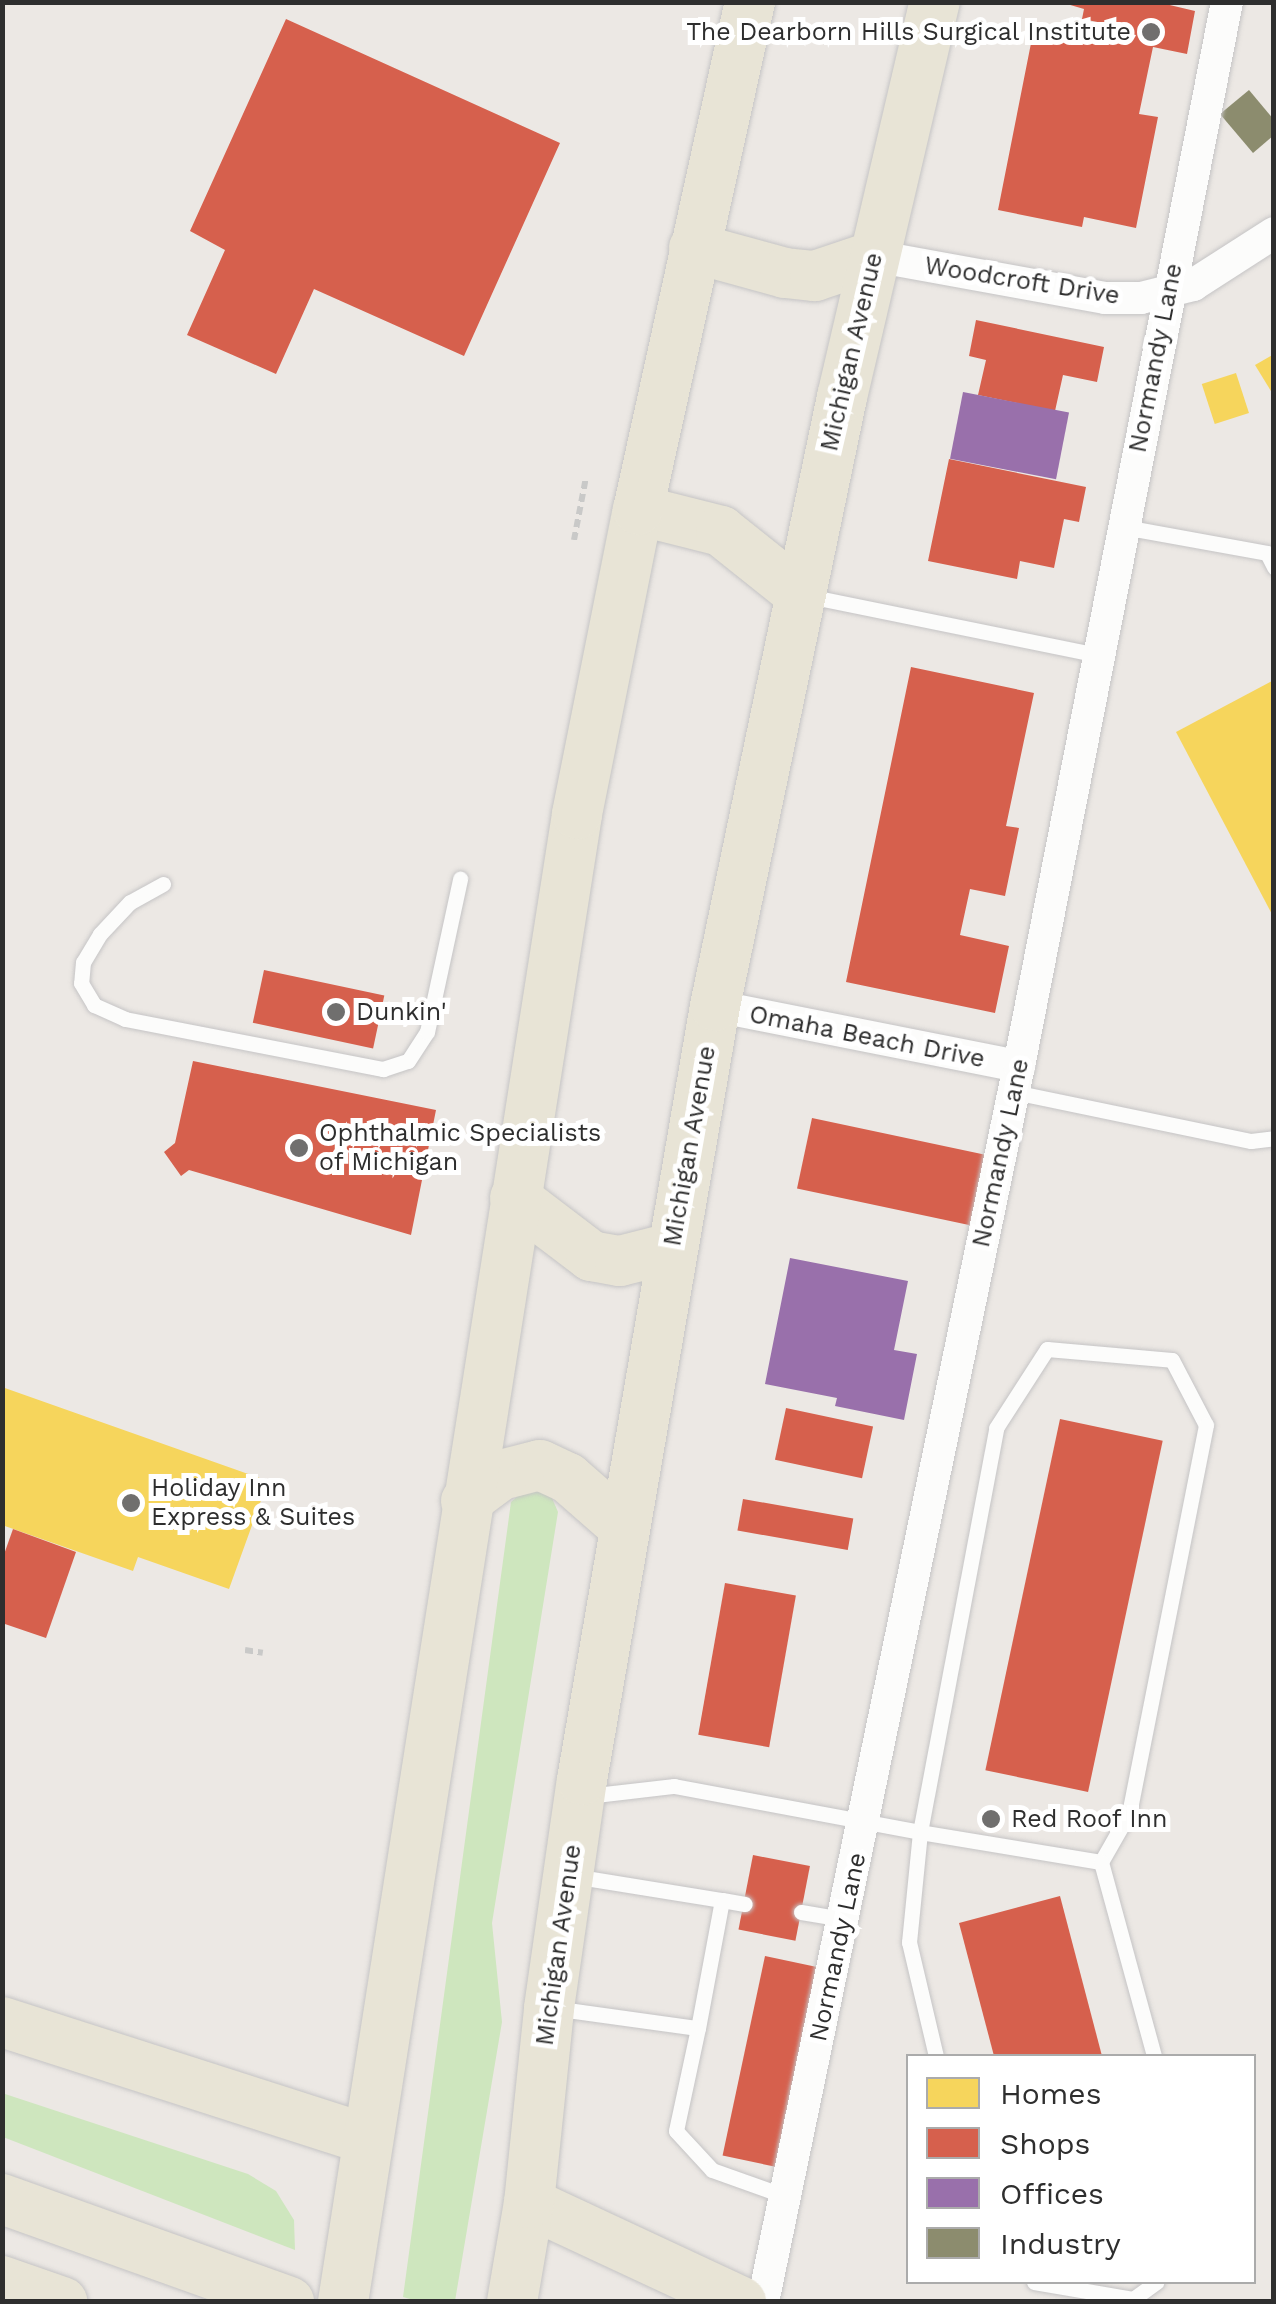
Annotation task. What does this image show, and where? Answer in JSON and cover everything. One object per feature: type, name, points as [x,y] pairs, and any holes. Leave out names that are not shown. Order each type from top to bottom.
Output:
[{"type":"main road","points":[[343,2302],[577,814],[638,510],[750,2]]},
{"type":"main road","name":"Michigan Avenue","points":[[512,2299],[529,2203],[549,2008],[580,1796],[715,1006],[874,256],[935,2]]},
{"type":"main road","points":[[694,248],[785,273],[816,276],[874,256]]},
{"type":"main road","points":[[638,510],[720,531],[800,594]]},
{"type":"main road","points":[[515,1198],[591,1256],[620,1262],[671,1248]]},
{"type":"main road","points":[[466,1502],[501,1475],[540,1465],[568,1478],[624,1527]]},
{"type":"main road","points":[[2,2022],[366,2140]]},
{"type":"main road","points":[[2,2199],[289,2302]]},
{"type":"main road","points":[[529,2203],[742,2302]]},
{"type":"main road","points":[[2,2281],[62,2302]]},
{"type":"street","name":"Normandy Lane","points":[[763,2302],[788,2197],[1016,1079],[1226,2]]},
{"type":"street","name":"Woodcroft Drive","points":[[874,256],[1105,298],[1168,293],[1217,273],[1274,233]]},
{"type":"street","name":"Omaha Beach Drive","points":[[715,1006],[1016,1079]]},
{"type":"lane","points":[[1123,526],[1267,553],[1274,567]]},
{"type":"lane","points":[[800,594],[1098,656]]},
{"type":"lane","points":[[163,884],[130,902],[100,934],[82,962],[81,983],[94,1006],[125,1019],[383,1069],[408,1061],[427,1032],[460,879]]},
{"type":"lane","points":[[1016,1079],[1251,1141],[1274,1138]]},
{"type":"lane","points":[[936,2054],[909,1942],[920,1832],[996,1428],[1046,1348],[1172,1360],[1206,1425],[1130,1813],[1101,1862],[1153,2054]]},
{"type":"lane","points":[[580,1796],[674,1786],[864,1824],[1101,1862]]},
{"type":"lane","points":[[569,1876],[744,1904]]},
{"type":"lane","points":[[722,1900],[676,2131],[712,2170],[788,2197]]},
{"type":"lane","points":[[801,1912],[843,1919]]},
{"type":"lane","points":[[549,2008],[698,2028]]},
{"type":"lane","points":[[1046,2284],[1133,2299],[1153,2284]]},
{"type":"path","points":[[574,540],[586,477]]},
{"type":"path","points":[[245,1650],[263,1653]]},
{"type":"green space","points":[[526,1489],[549,1491],[558,1512],[492,1923],[502,2022],[455,2301],[417,2301],[403,2297],[511,1502]]},
{"type":"green space","points":[[2,2093],[248,2174],[276,2191],[294,2220],[295,2250],[3,2137]]},
{"type":"building: Homes","points":[[1274,354],[1274,396],[1255,365]]},
{"type":"building: Homes","points":[[1236,373],[1249,413],[1215,424],[1202,384]]},
{"type":"building: Homes","points":[[1274,680],[1274,918],[1176,732]]},
{"type":"building: Homes","name":"Holiday Inn Express & Suites","points":[[2,1387],[268,1481],[229,1589],[138,1557],[133,1571],[2,1525]]},
{"type":"building: Shops","points":[[1060,2],[1157,2],[1195,11],[1187,54],[1153,47],[1139,114],[1158,117],[1136,228],[1084,217],[1082,227],[998,210],[1035,23],[1110,39],[1113,25],[1082,19],[1084,9]]},
{"type":"building: Shops","points":[[286,19],[560,143],[464,356],[314,289],[276,374],[187,335],[225,250],[190,231]]},
{"type":"building: Shops","points":[[976,320],[1104,347],[1097,382],[1063,375],[1055,411],[978,395],[986,360],[969,356]]},
{"type":"building: Shops","points":[[949,459],[1086,487],[1079,522],[1064,519],[1054,568],[1020,561],[1017,579],[928,561]]},
{"type":"building: Shops","points":[[911,667],[1034,693],[1006,826],[1019,828],[1005,896],[970,889],[960,935],[1009,946],[995,1013],[846,982]]},
{"type":"building: Shops","points":[[264,970],[384,996],[373,1048],[253,1023]]},
{"type":"building: Shops","name":"Ophthalmic Specialists of Michigan","points":[[193,1061],[436,1110],[411,1235],[189,1170],[181,1176],[164,1152],[175,1143]]},
{"type":"building: Shops","points":[[812,1118],[985,1155],[970,1225],[797,1188]]},
{"type":"building: Shops","points":[[786,1408],[873,1427],[862,1478],[775,1460]]},
{"type":"building: Shops","points":[[1060,1419],[1163,1441],[1088,1792],[985,1770]]},
{"type":"building: Shops","points":[[743,1499],[853,1518],[848,1550],[737,1531]]},
{"type":"building: Shops","points":[[13,1529],[76,1552],[46,1638],[2,1623],[2,1560]]},
{"type":"building: Shops","points":[[725,1583],[796,1596],[769,1747],[698,1735]]},
{"type":"building: Shops","points":[[753,1855],[810,1866],[795,1941],[738,1930]]},
{"type":"building: Shops","points":[[1060,1896],[1101,2054],[993,2054],[959,1923]]},
{"type":"building: Shops","points":[[765,1956],[823,1968],[780,2168],[723,2156]]},
{"type":"building: Offices","points":[[963,392],[1069,413],[1056,479],[950,459]]},
{"type":"building: Offices","points":[[790,1258],[908,1281],[894,1350],[917,1354],[904,1420],[835,1406],[837,1398],[765,1384]]},
{"type":"building: Industry","points":[[1249,90],[1274,120],[1274,135],[1253,153],[1220,114]]},
{"type":"place","name":"The Dearborn Hills Surgical Institute","points":[[1151,32]]},
{"type":"place","name":"Dunkin'","points":[[336,1012]]},
{"type":"place","name":"Ophthalmic Specialists of Michigan","points":[[299,1148]]},
{"type":"place","name":"Holiday Inn Express & Suites","points":[[131,1503]]},
{"type":"place","name":"Red Roof Inn","points":[[991,1819]]}]
